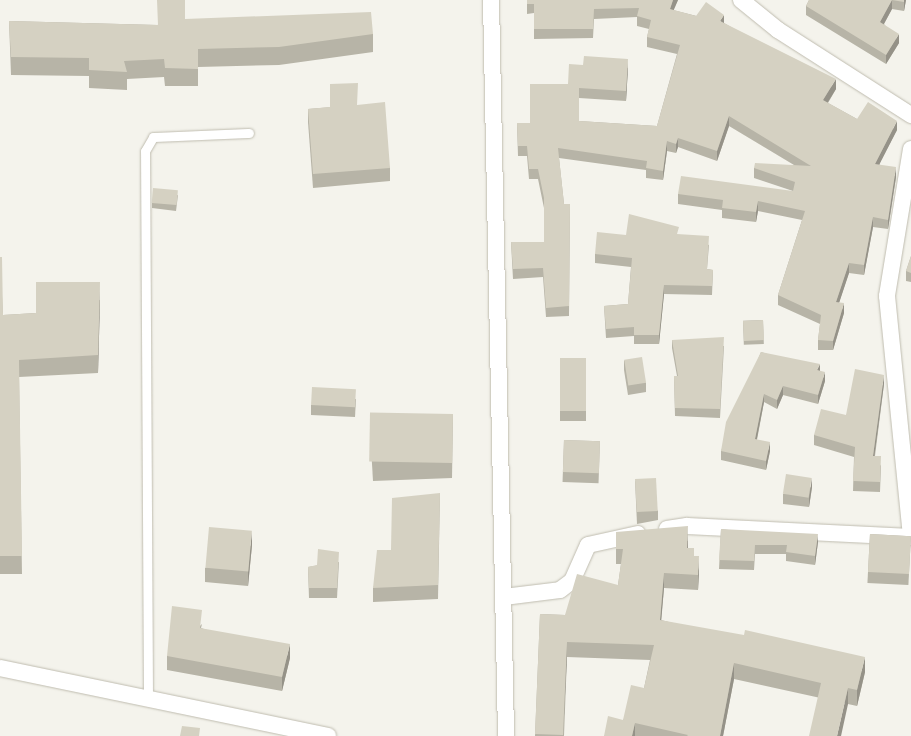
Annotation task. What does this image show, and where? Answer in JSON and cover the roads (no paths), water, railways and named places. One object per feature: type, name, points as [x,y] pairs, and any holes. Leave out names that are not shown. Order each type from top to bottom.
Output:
[{"type":"street","points":[[491,0],[506,736]]},
{"type":"street","points":[[741,0],[778,30],[911,115]]},
{"type":"street","points":[[504,597],[560,590],[572,581],[588,545],[603,539],[687,526],[911,537],[887,296],[911,149]]},
{"type":"street","points":[[0,668],[328,736]]},
{"type":"lane","points":[[148,698],[145,150],[153,138],[249,134]]}]
